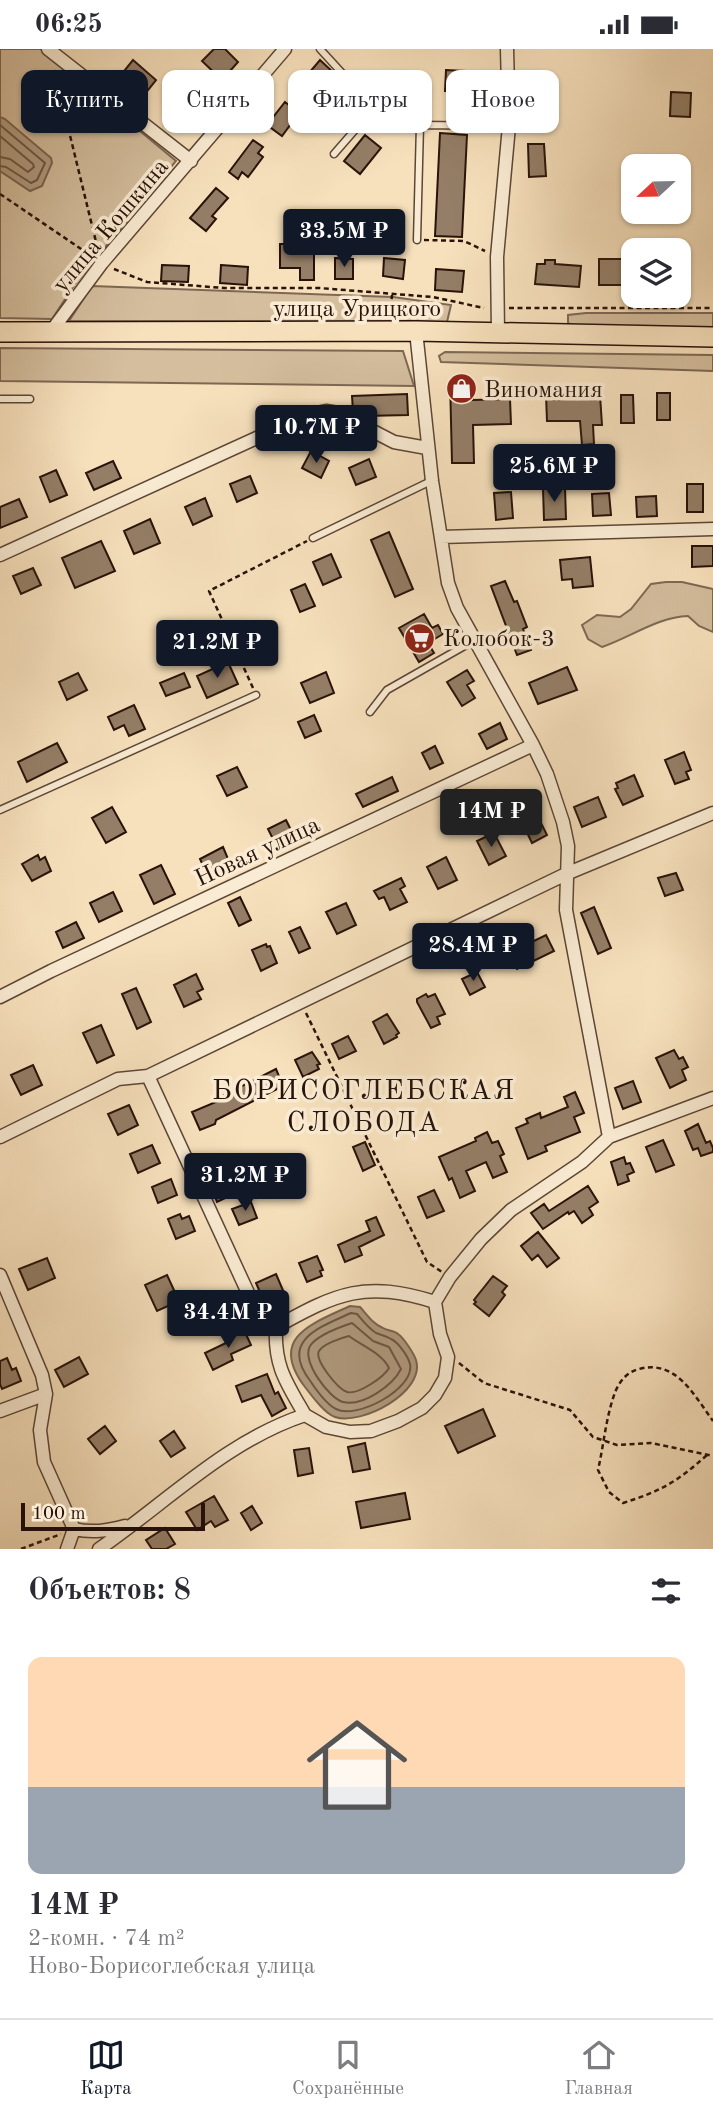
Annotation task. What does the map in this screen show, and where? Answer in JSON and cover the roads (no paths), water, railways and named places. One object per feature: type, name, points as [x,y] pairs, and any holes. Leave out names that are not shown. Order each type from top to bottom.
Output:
[{"type":"main road","name":"улица Урицкого","points":[[0,332],[416,331],[713,337]]},
{"type":"street","points":[[48,49],[191,161]]},
{"type":"street","name":"улица Кошкина","points":[[50,333],[102,264],[285,49]]},
{"type":"street","points":[[507,49],[508,70]]},
{"type":"street","points":[[498,333],[497,257],[508,133]]},
{"type":"street","points":[[416,331],[432,481],[448,583],[457,608],[533,744],[547,774],[563,822],[568,846],[566,909],[609,1137]]},
{"type":"street","points":[[0,555],[307,415],[326,411],[338,414],[394,442],[428,448]]},
{"type":"street","points":[[441,537],[713,529]]},
{"type":"street","name":"Новая улица","points":[[0,997],[533,744]]},
{"type":"street","points":[[0,1137],[118,1079],[148,1076],[566,874],[713,813]]},
{"type":"street","points":[[148,1076],[255,1308],[275,1327]]},
{"type":"street","points":[[275,1327],[275,1352],[284,1378],[305,1415],[326,1427],[350,1432],[371,1431],[398,1421],[422,1408],[435,1395],[445,1378],[448,1357],[440,1334],[435,1302],[450,1277],[481,1239],[511,1210],[582,1162],[609,1137],[713,1098]]},
{"type":"street","points":[[0,1275],[42,1375],[46,1394],[40,1430],[44,1462],[74,1529],[67,1549]]},
{"type":"street","points":[[275,1327],[329,1300],[357,1291],[412,1294],[435,1302]]},
{"type":"street","points":[[0,1411],[46,1394]]},
{"type":"street","points":[[99,1549],[241,1445],[279,1424],[305,1415]]},
{"type":"street","points":[[74,1529],[109,1531],[134,1523]]},
{"type":"lane","points":[[320,49],[374,108],[334,154]]},
{"type":"lane","points":[[417,240],[420,125],[446,126]]},
{"type":"lane","points":[[0,399],[30,399]]},
{"type":"lane","points":[[313,538],[432,481]]},
{"type":"lane","points":[[370,712],[387,690],[475,640]]},
{"type":"lane","points":[[0,810],[256,695]]},
{"type":"water","points":[[0,117],[51,158],[52,163],[42,186],[30,191],[0,171]]},
{"type":"water","points":[[350,1306],[360,1307],[376,1324],[400,1336],[415,1357],[416,1372],[411,1384],[389,1404],[360,1416],[346,1418],[331,1415],[318,1404],[295,1370],[291,1356],[299,1335],[321,1319]]},
{"type":"place","name":"Виномания","points":[[461,389]]},
{"type":"place","name":"Колобок-3","points":[[420,638]]},
{"type":"district","name":"БОРИСОГЛЕБСКАЯ СЛОБОДА","points":[[364,1105]]}]
